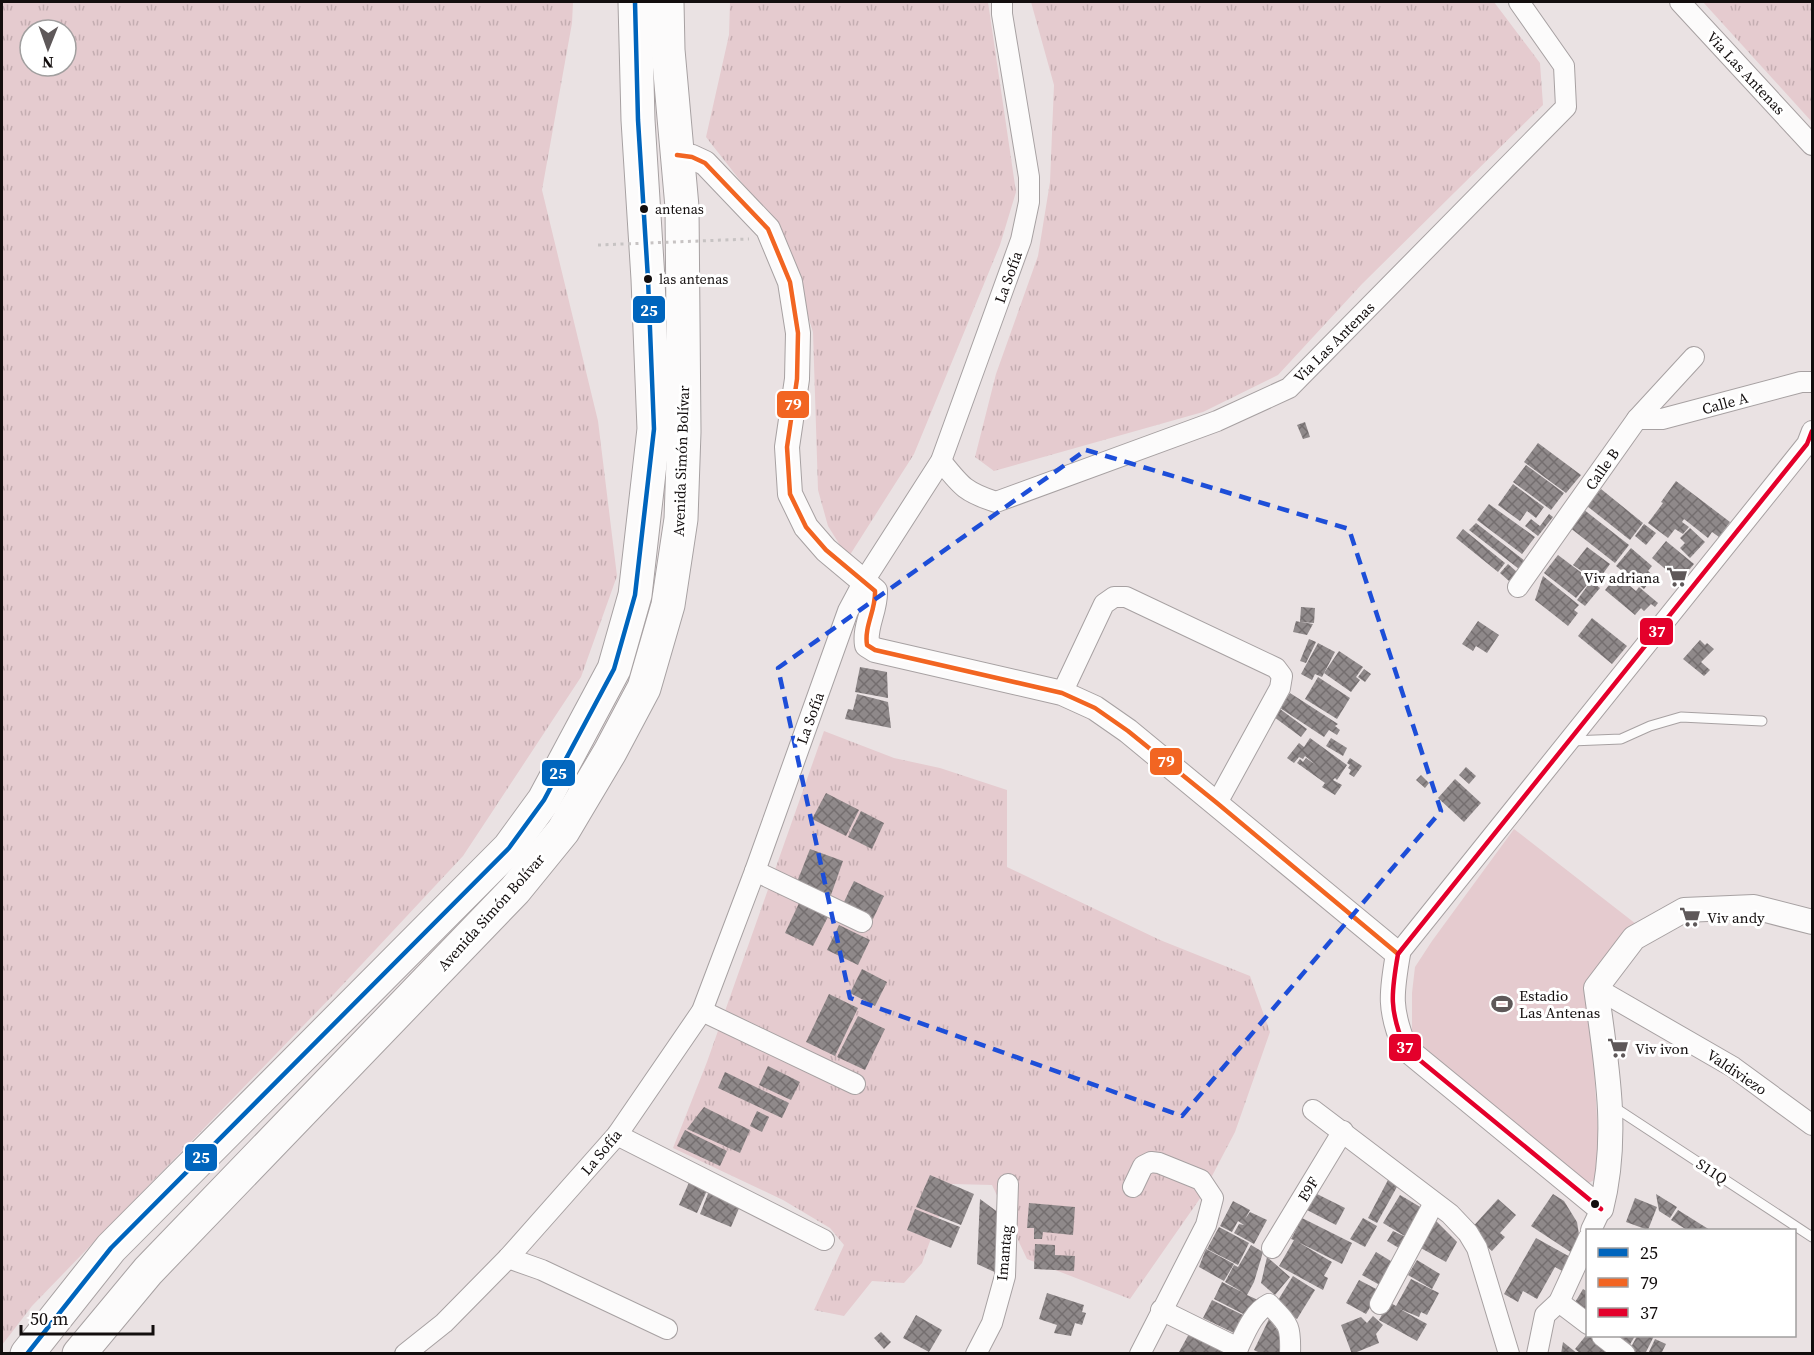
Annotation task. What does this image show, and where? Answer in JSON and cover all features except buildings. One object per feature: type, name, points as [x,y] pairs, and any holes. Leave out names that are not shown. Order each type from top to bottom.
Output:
[{"type":"highway","name":"Avenida Simón Bolívar","points":[[27,1353],[111,1248],[509,848],[544,801],[614,669],[635,595],[654,429],[638,120],[635,2]]},
{"type":"highway","name":"Avenida Simón Bolívar","points":[[80,1353],[148,1271],[515,890],[563,831],[610,753],[644,688],[669,605],[681,519],[684,396],[682,207],[668,50],[667,2]]},
{"type":"street","name":"La Sofía","points":[[405,1353],[444,1323],[508,1258],[617,1135],[702,1011],[848,612],[864,581],[941,461],[1026,221],[1029,177],[1002,15],[1002,2]]},
{"type":"street","name":"Via Las Antenas","points":[[941,461],[960,486],[969,493],[996,502],[1217,421],[1289,388],[1566,107],[1564,66],[1520,2]]},
{"type":"street","name":"Via Las Antenas","points":[[1680,2],[1812,145]]},
{"type":"street","points":[[677,155],[705,163],[768,229],[790,282],[798,333],[797,379],[787,447],[790,494],[806,527],[826,550],[875,591],[876,603],[865,634],[867,645],[875,650],[1062,693],[1095,708],[1128,730],[1398,954]]},
{"type":"street","name":"Calle B","points":[[1518,587],[1637,419],[1694,357]]},
{"type":"street","name":"Calle A","points":[[1637,419],[1662,419],[1802,382],[1812,382]]},
{"type":"street","points":[[1812,431],[1807,444],[1398,954],[1392,991],[1395,1023],[1405,1048],[1596,1220],[1609,1170],[1611,1105],[1596,988],[1634,938],[1683,910],[1754,907],[1812,921]]},
{"type":"street","points":[[1062,693],[1104,604],[1114,597],[1126,597],[1276,668],[1282,676],[1280,688],[1217,803]]},
{"type":"street","points":[[755,871],[862,922]]},
{"type":"street","name":"Valdiviezo","points":[[1596,988],[1733,1067],[1812,1125]]},
{"type":"street","points":[[702,1011],[855,1084]]},
{"type":"street","points":[[1314,1110],[1458,1222],[1477,1248],[1509,1353]]},
{"type":"street","name":"E9F","points":[[1272,1248],[1343,1131]]},
{"type":"street","points":[[617,1135],[824,1240]]},
{"type":"street","points":[[1133,1187],[1143,1166],[1151,1162],[1159,1163],[1202,1180],[1213,1198],[1206,1225],[1140,1353]]},
{"type":"street","name":"Imantag","points":[[976,1353],[992,1323],[1005,1276],[1008,1184]]},
{"type":"street","points":[[1380,1304],[1434,1203]]},
{"type":"street","points":[[1537,1353],[1545,1315],[1559,1302],[1586,1241]]},
{"type":"street","points":[[508,1258],[542,1270],[667,1329]]},
{"type":"street","points":[[1559,1302],[1586,1323]]},
{"type":"street","points":[[1161,1310],[1237,1351],[1255,1315],[1269,1304],[1284,1320],[1291,1332],[1290,1353]]},
{"type":"street","points":[[1605,1337],[1625,1353]]},
{"type":"lane","points":[[1568,741],[1621,739],[1650,726],[1681,717],[1762,721]]},
{"type":"lane","name":"S11Q","points":[[1611,1105],[1812,1237]]},
{"type":"path","points":[[598,245],[748,239]]},
{"type":"highlighted area","points":[[1086,450],[1349,529],[1441,811],[1182,1116],[850,998],[778,668]]},
{"type":"green space","points":[[2,2],[573,2],[572,23],[542,190],[598,421],[617,576],[581,677],[463,856],[334,994],[32,1306],[2,1345]]},
{"type":"green space","points":[[730,2],[988,2],[1016,192],[1000,245],[914,454],[848,558],[828,526],[818,490],[813,332],[782,234],[706,137],[729,35]]},
{"type":"green space","points":[[1031,2],[1494,2],[1540,63],[1543,105],[1362,284],[1278,375],[1203,412],[994,471],[975,457],[996,374],[1038,256],[1050,182],[1054,85]]},
{"type":"green space","points":[[1703,2],[1812,2],[1812,122]]},
{"type":"green space","points":[[824,731],[894,758],[940,768],[1007,790],[1007,867],[1160,940],[1250,976],[1270,1032],[1235,1132],[1201,1197],[1130,1299],[1027,1259],[992,1185],[951,1184],[922,1263],[904,1283],[872,1281],[844,1316],[814,1310],[844,1245],[830,1228],[783,1200],[673,1148],[707,1062]]},
{"type":"green space","name":"Estadio Las Antenas","points":[[1514,829],[1636,924],[1591,1015],[1599,1152],[1598,1178],[1585,1185],[1430,1057],[1412,1030],[1415,967]]},
{"type":"transit line","name":"25","points":[[27,1354],[111,1248],[509,848],[544,800],[614,669],[635,595],[654,429],[638,120],[635,2]]},
{"type":"transit line","name":"79","points":[[677,155],[692,157],[705,163],[768,229],[790,282],[798,333],[797,379],[787,447],[790,494],[806,527],[826,550],[875,591],[867,631],[867,645],[875,650],[1062,693],[1095,708],[1128,731],[1217,803],[1398,954]]},
{"type":"transit line","name":"37","points":[[1601,1209],[1405,1048],[1396,1023],[1393,1002],[1398,954],[1807,444],[1812,431]]},
{"type":"place","name":"antenas","points":[[644,209]]},
{"type":"place","name":"las antenas","points":[[648,279]]},
{"type":"place","name":"Viv adriana","points":[[1677,577]]},
{"type":"place","name":"Viv andy","points":[[1690,917]]},
{"type":"place","name":"Estadio Las Antenas","points":[[1502,1004]]},
{"type":"place","name":"Viv ivon","points":[[1618,1048]]}]
